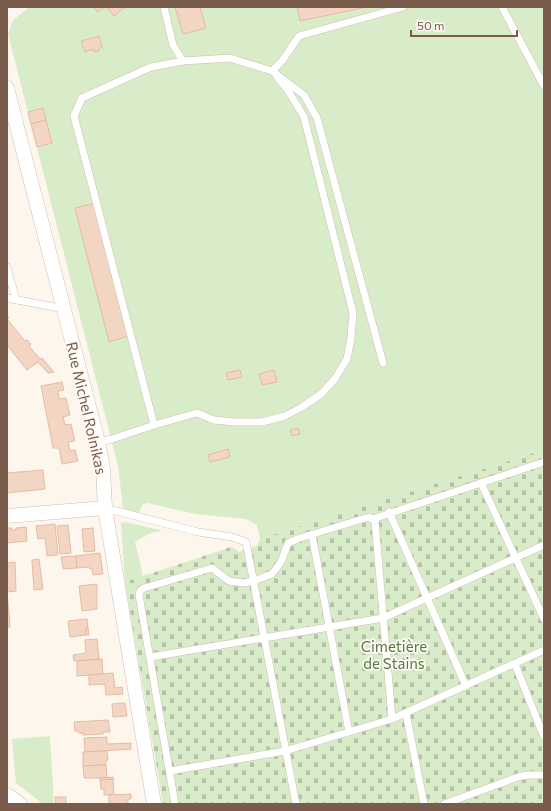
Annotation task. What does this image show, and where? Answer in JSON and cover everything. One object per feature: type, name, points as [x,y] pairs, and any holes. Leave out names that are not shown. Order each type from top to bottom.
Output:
[{"type":"street","name":"Rue Michel Rolnikas","points":[[7,88],[98,442],[103,469],[105,508],[154,804]]},
{"type":"street","points":[[7,516],[105,508]]},
{"type":"street","points":[[7,795],[20,804]]},
{"type":"lane","points":[[164,7],[173,45],[183,61]]},
{"type":"lane","points":[[272,71],[282,61],[299,36],[403,7]]},
{"type":"lane","points":[[502,7],[544,86]]},
{"type":"lane","points":[[154,426],[74,116],[82,98],[151,67],[183,61],[230,58],[272,71],[304,94],[317,118],[383,363]]},
{"type":"lane","points":[[98,442],[197,413],[214,420],[234,422],[262,422],[285,416],[321,394],[334,380],[347,359],[352,338],[353,313],[304,117],[289,92],[272,71]]},
{"type":"lane","points":[[7,267],[16,300]]},
{"type":"lane","points":[[7,298],[64,309]]},
{"type":"lane","points":[[175,804],[139,594],[140,591],[144,588],[212,568],[229,581],[243,583],[254,581],[272,574],[281,562],[288,543],[369,518],[373,519],[389,512],[544,462]]},
{"type":"lane","points":[[481,483],[544,620]]},
{"type":"lane","points":[[105,508],[175,526],[232,537],[246,542],[296,804]]},
{"type":"lane","points":[[389,512],[466,686]]},
{"type":"lane","points":[[373,519],[375,522],[392,719]]},
{"type":"lane","points":[[312,535],[349,732]]},
{"type":"lane","points":[[150,657],[383,618],[544,545]]},
{"type":"lane","points":[[170,771],[286,751],[392,719],[544,650]]},
{"type":"lane","points":[[515,664],[544,737]]},
{"type":"lane","points":[[406,713],[424,804]]},
{"type":"lane","points":[[444,804],[461,801],[518,777],[528,775],[544,775]]},
{"type":"green space","points":[[30,7],[544,7],[544,450],[260,539],[257,525],[246,519],[195,514],[148,503],[142,505],[139,513],[123,508],[118,466],[8,34],[13,20]]},
{"type":"green space","name":"Cimetière de Stains","points":[[544,450],[544,804],[163,804],[125,582],[231,547],[236,549],[238,552],[257,546],[260,539]]},
{"type":"green space","points":[[125,522],[160,531],[148,534],[135,542],[143,576],[125,582],[121,523]]},
{"type":"green space","points":[[50,736],[54,804],[43,804],[16,783],[12,739]]},
{"type":"building","points":[[93,7],[105,7],[98,12]]},
{"type":"building","points":[[107,7],[125,7],[114,16]]},
{"type":"building","points":[[175,7],[200,7],[206,28],[183,34]]},
{"type":"building","points":[[297,7],[367,7],[300,21]]},
{"type":"building","points":[[99,36],[102,47],[99,48],[99,51],[94,52],[94,49],[85,52],[81,41]]},
{"type":"building","points":[[43,108],[46,120],[31,124],[28,112]]},
{"type":"building","points":[[46,120],[52,143],[37,147],[31,124]]},
{"type":"building","points":[[95,203],[128,336],[109,342],[75,208]]},
{"type":"building","points":[[7,319],[25,341],[27,340],[31,344],[29,346],[40,359],[42,358],[54,372],[48,373],[38,362],[27,370],[7,345]]},
{"type":"building","points":[[240,370],[242,377],[228,380],[226,373]]},
{"type":"building","points":[[274,370],[277,382],[262,385],[259,374]]},
{"type":"building","points":[[62,382],[64,390],[58,391],[59,399],[66,398],[70,415],[63,417],[65,425],[71,424],[75,441],[68,442],[70,451],[75,450],[78,461],[62,464],[59,448],[53,448],[41,386]]},
{"type":"building","points":[[298,428],[300,434],[292,436],[290,430]]},
{"type":"building","points":[[228,449],[230,457],[210,462],[208,455]]},
{"type":"building","points":[[43,470],[45,489],[7,493],[7,473]]},
{"type":"building","points":[[55,524],[58,555],[47,556],[45,538],[38,539],[36,526]]},
{"type":"building","points":[[68,525],[71,553],[60,554],[57,526]]},
{"type":"building","points":[[26,527],[27,541],[7,543],[7,528],[16,530],[16,528]]},
{"type":"building","points":[[93,528],[95,551],[84,552],[82,529]]},
{"type":"building","points":[[100,553],[103,574],[93,575],[92,569],[89,567],[77,568],[76,556]]},
{"type":"building","points":[[76,556],[77,568],[63,569],[61,557]]},
{"type":"building","points":[[39,559],[43,589],[34,590],[32,560]]},
{"type":"building","points":[[15,562],[16,591],[7,592],[7,563]]},
{"type":"building","points":[[97,584],[97,609],[82,611],[79,586]]},
{"type":"building","points":[[7,592],[10,627],[7,627]]},
{"type":"building","points":[[87,619],[88,628],[86,628],[86,635],[70,637],[68,621]]},
{"type":"building","points":[[86,628],[88,628],[89,635],[86,635]]},
{"type":"building","points":[[97,639],[99,659],[74,661],[73,655],[86,653],[85,640]]},
{"type":"building","points":[[102,659],[103,674],[77,676],[77,661]]},
{"type":"building","points":[[113,673],[115,688],[122,687],[123,694],[106,695],[105,684],[89,685],[89,675]]},
{"type":"building","points":[[125,703],[127,716],[113,717],[112,704]]},
{"type":"building","points":[[108,720],[110,732],[103,732],[103,734],[83,735],[83,733],[79,733],[79,731],[75,731],[74,722]]},
{"type":"building","points":[[107,737],[107,744],[131,743],[131,749],[85,752],[84,738]]},
{"type":"building","points":[[107,751],[108,760],[106,760],[106,765],[83,766],[83,752]]},
{"type":"building","points":[[106,765],[107,778],[84,778],[83,766]]},
{"type":"building","points":[[113,777],[113,779],[100,780],[100,778]]},
{"type":"building","points":[[113,779],[114,795],[104,795],[104,789],[101,789],[100,780]]},
{"type":"building","points":[[131,794],[131,799],[128,799],[128,804],[109,804],[109,795]]},
{"type":"building","points":[[55,797],[66,797],[66,804],[56,804]]}]
